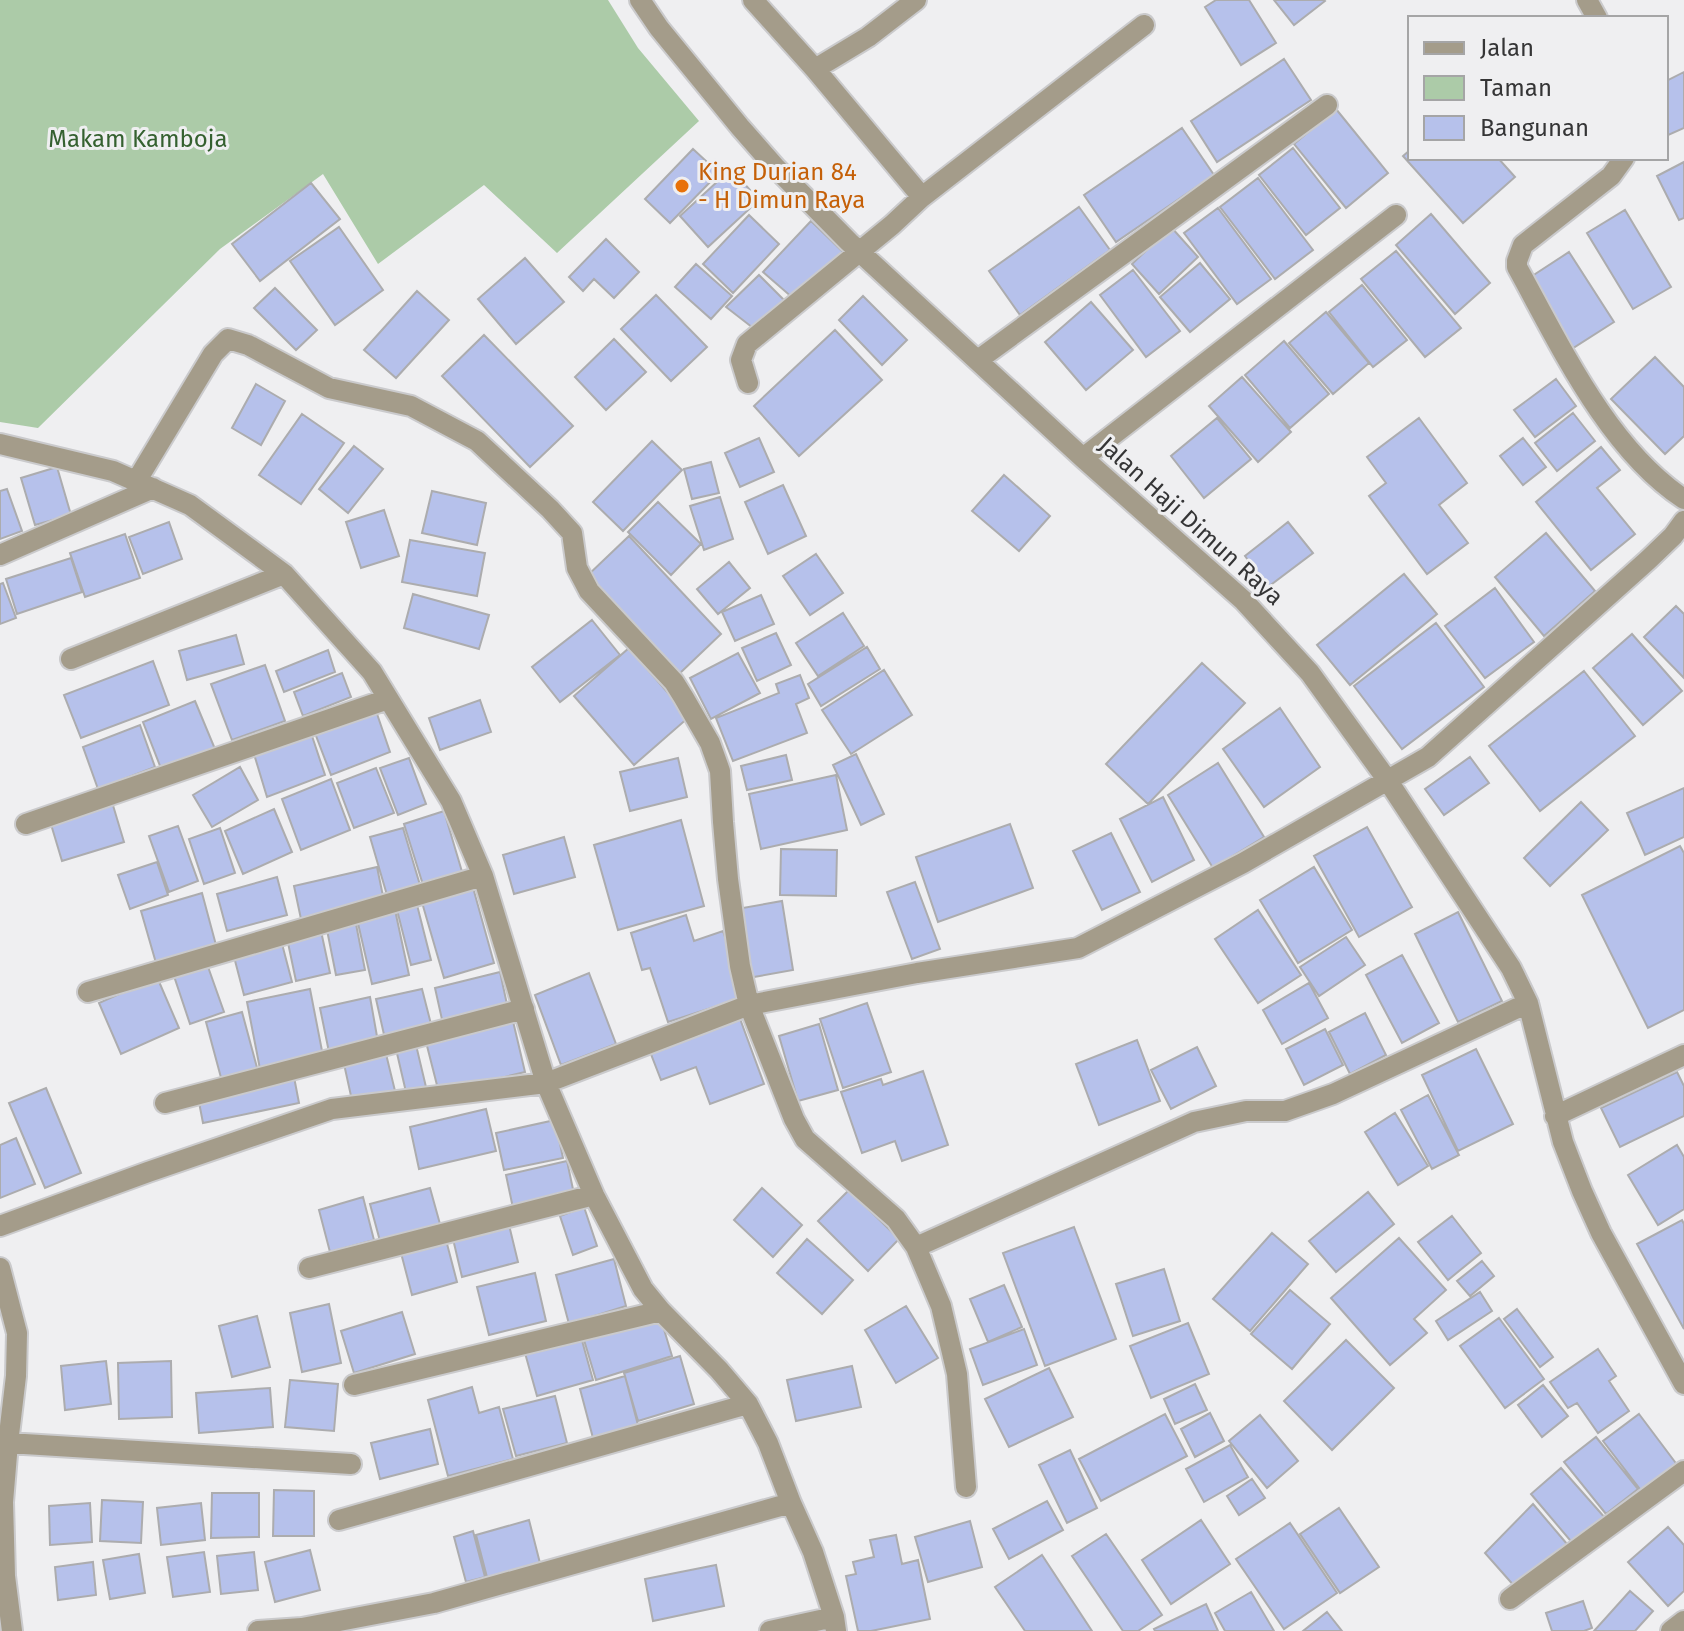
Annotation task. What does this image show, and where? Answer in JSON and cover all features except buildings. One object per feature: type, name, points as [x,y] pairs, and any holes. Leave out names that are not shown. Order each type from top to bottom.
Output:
[{"type":"street","name":"Jalan Haji Dimun Raya","points":[[640,0],[659,28],[776,168],[859,251],[1083,458],[1243,600],[1310,673],[1388,781],[1511,968],[1528,1003],[1567,1154],[1601,1233],[1684,1384]]},
{"type":"street","points":[[753,0],[922,197]]},
{"type":"street","points":[[815,69],[868,37],[916,0]]},
{"type":"street","points":[[748,383],[741,360],[747,344],[922,197],[1144,25]]},
{"type":"street","points":[[978,360],[1327,105]]},
{"type":"street","points":[[1623,160],[1611,176],[1523,245],[1517,267],[1574,372],[1624,443],[1665,486],[1684,499]]},
{"type":"street","points":[[1083,458],[1396,215]]},
{"type":"street","points":[[0,555],[145,484],[213,354],[228,339],[248,345],[329,388],[411,406],[477,441],[550,509],[572,533],[577,568],[589,591],[674,682],[710,743],[720,771],[728,879],[740,966],[749,1005],[794,1119],[805,1139],[896,1219],[916,1247],[941,1306],[957,1374],[966,1487]]},
{"type":"street","points":[[0,444],[113,471],[190,505],[284,574],[372,672],[451,801],[483,876],[546,1083],[594,1195],[643,1289],[748,1404],[768,1443],[813,1552],[835,1624],[770,1631]]},
{"type":"street","points":[[0,1226],[332,1109],[546,1083],[749,1005],[917,973],[1078,948],[1243,863],[1428,757],[1648,560],[1684,521]]},
{"type":"street","points":[[71,659],[284,574]]},
{"type":"street","points":[[26,824],[388,699]]},
{"type":"street","points":[[88,992],[483,876]]},
{"type":"street","points":[[916,1247],[1194,1122],[1246,1111],[1285,1111],[1309,1103],[1528,1003]]},
{"type":"street","points":[[165,1103],[524,1009]]},
{"type":"street","points":[[1555,1116],[1684,1055]]},
{"type":"street","points":[[309,1268],[594,1195]]},
{"type":"street","points":[[0,1268],[17,1333],[4,1517],[5,1576],[12,1631]]},
{"type":"street","points":[[354,1385],[661,1311]]},
{"type":"street","points":[[339,1520],[748,1404]]},
{"type":"street","points":[[8,1443],[351,1464]]},
{"type":"street","points":[[1510,1599],[1684,1471]]},
{"type":"street","points":[[258,1631],[302,1628],[434,1603],[791,1503]]},
{"type":"street","points":[[1671,1631],[1684,1621]]},
{"type":"green space","name":"Makam Kamboja","points":[[0,0],[608,0],[638,48],[699,121],[557,253],[484,185],[378,264],[323,174],[220,249],[38,428],[0,422]]},
{"type":"place","name":"King Durian 84 - H Dimun Raya","points":[[682,186]]}]
